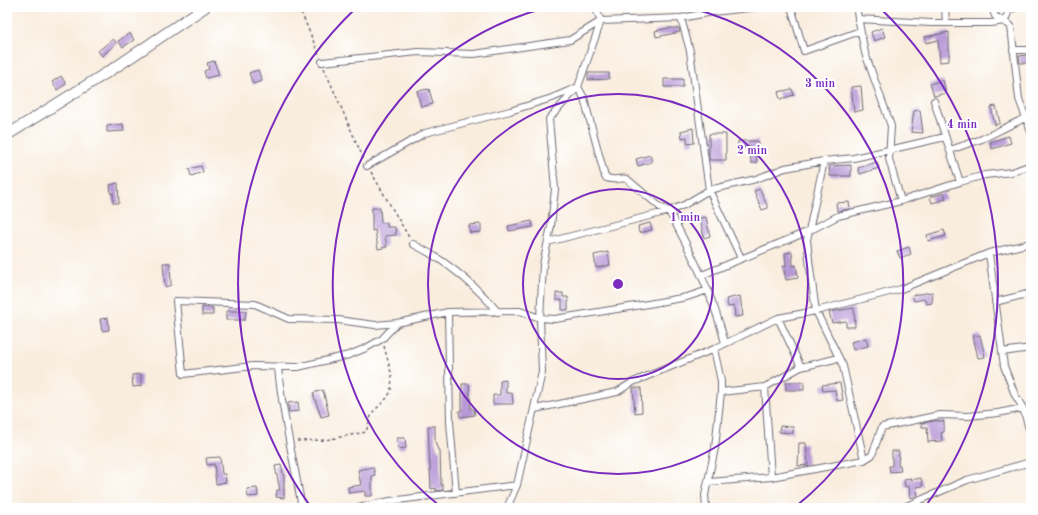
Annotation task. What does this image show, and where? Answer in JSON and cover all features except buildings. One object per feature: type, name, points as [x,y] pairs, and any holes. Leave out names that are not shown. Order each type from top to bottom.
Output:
[{"type":"highway","points":[[7,136],[119,65],[205,7]]},
{"type":"street","points":[[507,508],[517,485],[542,372],[540,318],[543,265],[548,242],[555,189],[550,119],[578,87],[601,21],[595,7]]},
{"type":"street","points":[[322,62],[418,52],[474,54],[570,40],[601,21],[681,18],[713,9],[757,7]]},
{"type":"street","points":[[791,7],[804,51],[860,31]]},
{"type":"street","points":[[856,7],[860,31],[874,80],[891,126],[891,149],[889,159],[901,201]]},
{"type":"street","points":[[945,7],[946,23]]},
{"type":"street","points":[[992,7],[995,16],[1011,26],[1019,99],[1031,132]]},
{"type":"street","points":[[1005,21],[1009,10],[1017,7]]},
{"type":"street","points":[[681,18],[690,51],[709,190],[741,258]]},
{"type":"street","points":[[858,19],[893,22],[946,23],[991,23],[1005,21]]},
{"type":"street","points":[[1013,50],[1031,50]]},
{"type":"street","points":[[367,166],[425,133],[510,111],[552,98],[578,87]]},
{"type":"street","points":[[578,87],[584,98],[605,177],[612,180],[622,177],[628,179],[660,207],[669,211],[702,275],[717,312],[725,343]]},
{"type":"street","points":[[934,101],[960,182]]},
{"type":"street","points":[[950,150],[982,139],[1025,118]]},
{"type":"street","points":[[548,242],[669,211],[684,205],[709,190],[756,179],[785,168],[824,161],[854,158],[945,137]]},
{"type":"street","points":[[824,161],[807,240],[816,311],[839,358],[847,380],[854,421],[864,460]]},
{"type":"street","points":[[702,275],[809,231],[838,216],[901,201],[985,175],[1012,172],[1031,165]]},
{"type":"street","points":[[535,409],[617,392],[633,382],[714,349],[778,318],[816,311],[902,290],[989,253],[1031,243]]},
{"type":"street","points":[[413,244],[427,251],[481,291],[498,312]]},
{"type":"street","points":[[989,253],[1004,366],[1015,395],[1023,408],[1031,436]]},
{"type":"street","points":[[397,323],[382,339],[349,355],[298,367],[218,369],[183,374],[176,301],[255,304],[289,319],[338,320],[375,325],[397,323],[448,312],[520,311],[540,318],[555,319],[582,316],[687,297],[708,290]]},
{"type":"street","points":[[995,302],[1031,293]]},
{"type":"street","points":[[448,312],[450,422],[456,493]]},
{"type":"street","points":[[778,318],[801,367]]},
{"type":"street","points":[[1002,352],[1031,348]]},
{"type":"street","points":[[706,508],[705,495],[709,482],[718,425],[721,392],[721,381],[714,349]]},
{"type":"street","points":[[721,392],[765,386],[801,367],[839,358]]},
{"type":"street","points":[[278,367],[289,441],[294,460],[302,508]]},
{"type":"street","points":[[765,386],[771,477]]},
{"type":"street","points":[[709,482],[771,477],[864,460],[872,455],[882,427],[940,415],[968,416],[998,413],[1023,408]]},
{"type":"street","points":[[902,508],[967,480],[1027,462],[1031,458]]},
{"type":"street","points":[[358,508],[390,501],[517,485]]},
{"type":"path","points":[[299,7],[367,166],[413,244]]},
{"type":"path","points":[[289,441],[325,440],[366,432],[372,412],[388,397],[391,390],[392,376],[382,339]]}]
